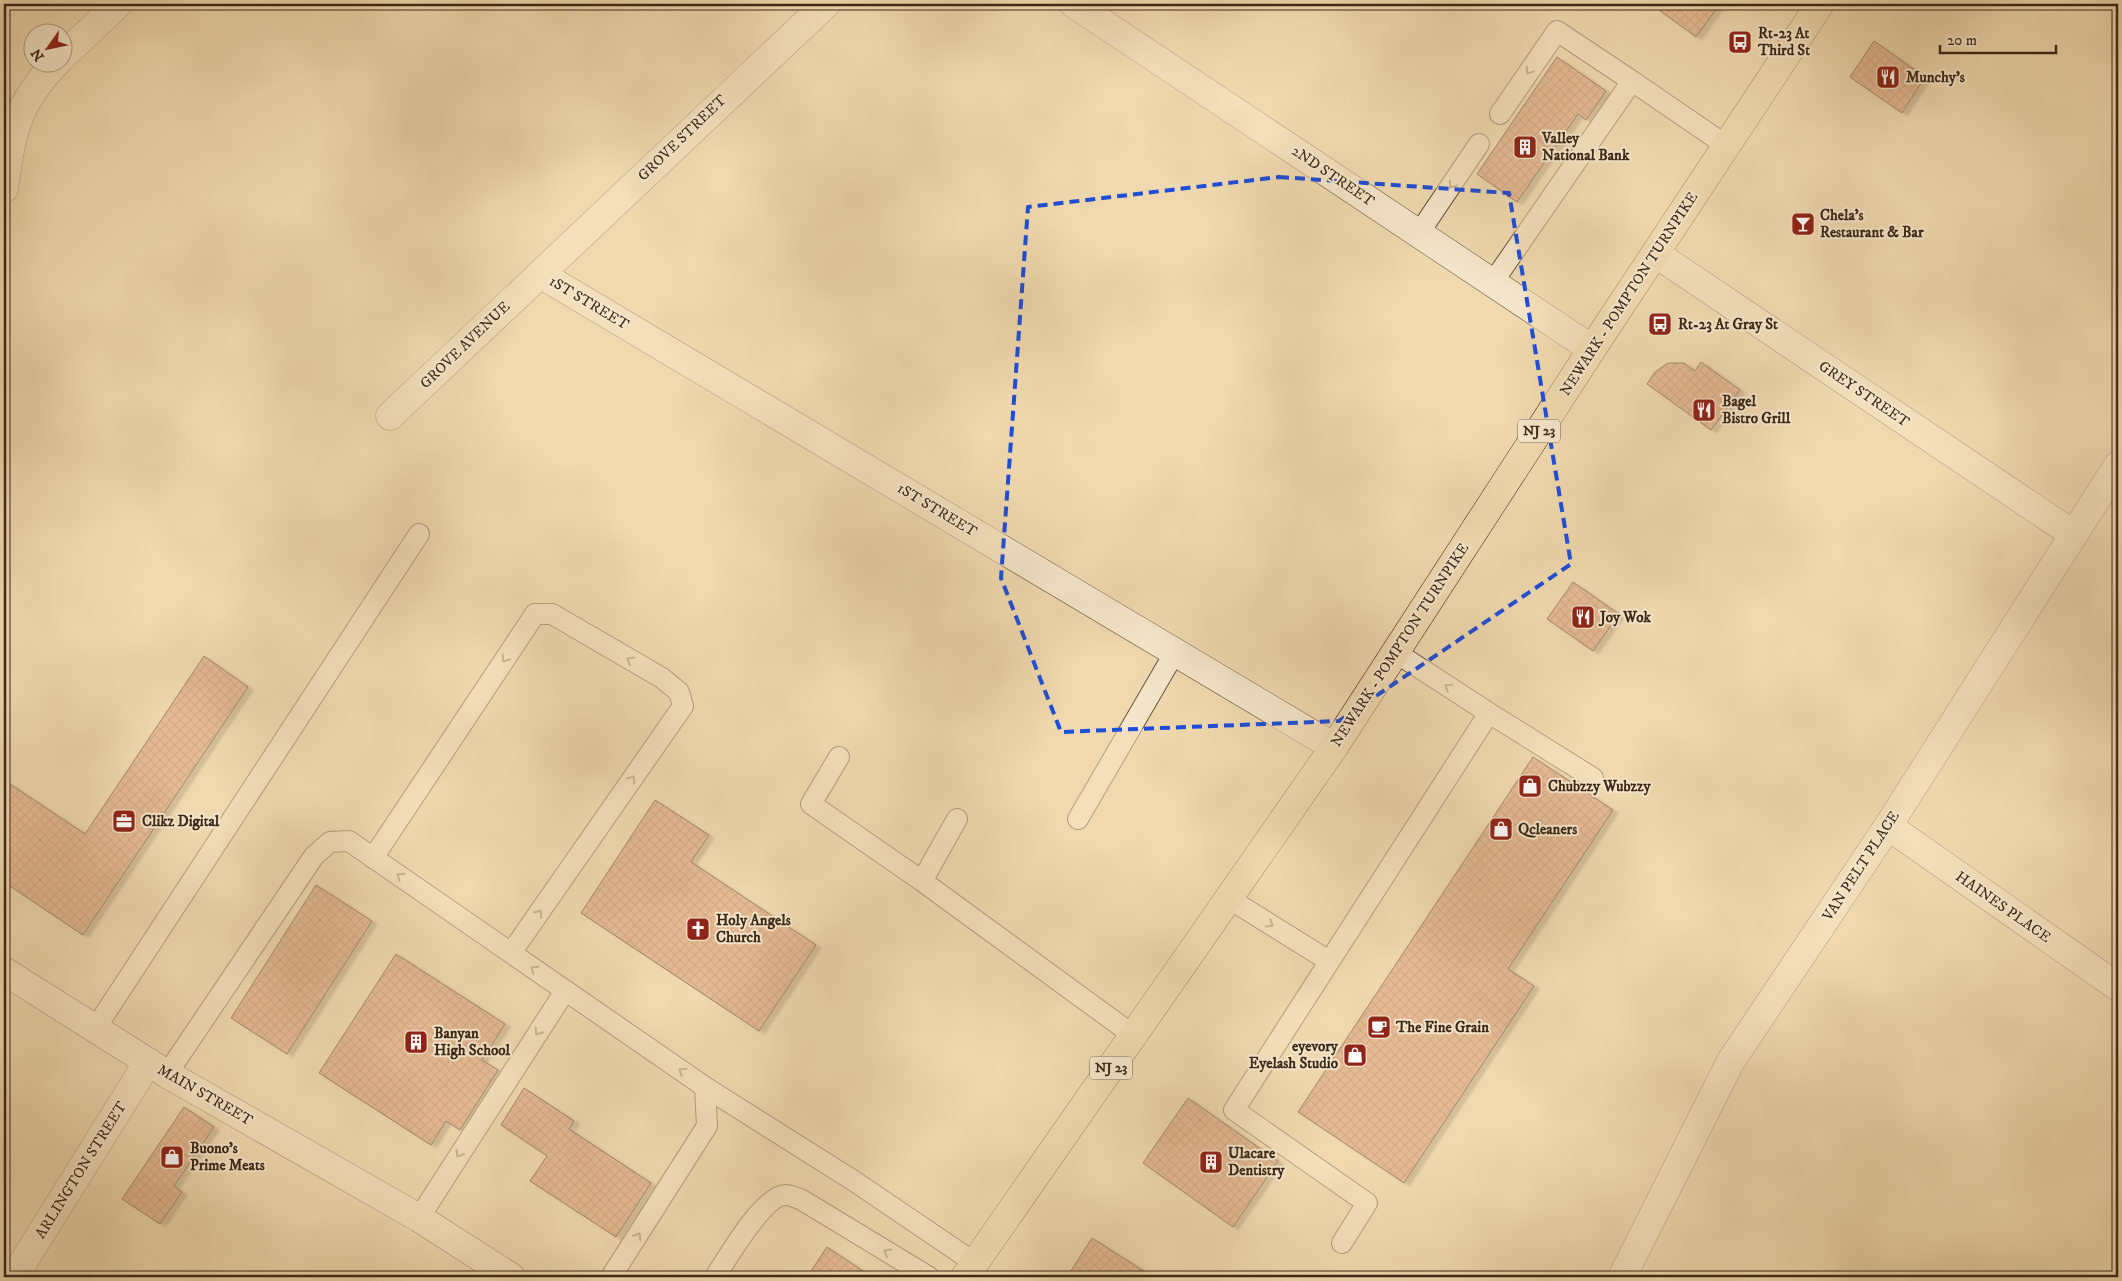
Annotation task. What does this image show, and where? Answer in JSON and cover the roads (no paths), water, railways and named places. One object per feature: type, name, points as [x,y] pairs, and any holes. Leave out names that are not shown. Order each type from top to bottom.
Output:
[{"type":"main road","name":"NEWARK - POMPTON TURNPIKE","points":[[970,1270],[1334,747],[1592,349],[1820,4]]},
{"type":"street","points":[[72,48],[118,4]]},
{"type":"street","name":"GROVE STREET","points":[[540,274],[826,4]]},
{"type":"street","name":"2ND STREET","points":[[1074,4],[1592,349]]},
{"type":"street","points":[[4,189],[11,138],[25,102],[40,79],[47,72]]},
{"type":"street","name":"GREY STREET","points":[[1656,254],[2073,534]]},
{"type":"street","name":"GROVE AVENUE","points":[[390,416],[540,274]]},
{"type":"street","name":"1ST STREET","points":[[540,274],[1334,747]]},
{"type":"street","name":"VAN PELT PLACE","points":[[1622,1277],[1731,1061],[1888,826],[2118,465]]},
{"type":"street","name":"HAINES PLACE","points":[[1888,826],[2118,987]]},
{"type":"street","name":"MAIN STREET","points":[[4,971],[157,1068],[419,1218],[511,1277]]},
{"type":"street","name":"ARLINGTON STREET","points":[[14,1277],[157,1068]]},
{"type":"lane","points":[[1500,114],[1557,31],[1727,146]]},
{"type":"lane","points":[[1493,282],[1632,81]]},
{"type":"lane","points":[[1419,233],[1479,144]]},
{"type":"lane","points":[[95,1029],[419,534]]},
{"type":"lane","points":[[373,858],[535,614],[552,614],[662,678],[680,692],[683,706],[511,953]]},
{"type":"lane","points":[[1078,819],[1174,652]]},
{"type":"lane","points":[[1395,652],[1593,778]]},
{"type":"lane","points":[[1342,1243],[1366,1203],[1234,1110],[1489,713]]},
{"type":"lane","points":[[840,757],[811,804],[922,881],[1133,1036]]},
{"type":"lane","points":[[922,881],[957,819]]},
{"type":"lane","points":[[157,1068],[314,856],[330,842],[349,841],[704,1087],[854,1181],[970,1270]]},
{"type":"lane","points":[[1228,898],[1330,960]]},
{"type":"lane","points":[[419,1218],[565,991]]},
{"type":"lane","points":[[612,1277],[707,1126],[704,1087]]},
{"type":"lane","points":[[715,1277],[746,1228],[772,1200],[786,1195],[802,1200],[928,1277]]},
{"type":"place","name":"Rt-23 At Third St","points":[[1740,42]]},
{"type":"place","name":"Munchy's","points":[[1888,77]]},
{"type":"place","name":"Valley National Bank","points":[[1525,147]]},
{"type":"place","name":"Chela’s Restaurant & Bar","points":[[1803,224]]},
{"type":"place","name":"Rt-23 At Gray St","points":[[1660,324]]},
{"type":"place","name":"Bagel Bistro Grill","points":[[1704,410]]},
{"type":"place","name":"Joy Wok","points":[[1583,617]]},
{"type":"place","name":"Chubzzy Wubzzy","points":[[1530,786]]},
{"type":"place","name":"Clikz Digital","points":[[124,821]]},
{"type":"place","name":"Qcleaners","points":[[1501,829]]},
{"type":"place","name":"Holy Angels Church","points":[[698,929]]},
{"type":"place","name":"The Fine Grain","points":[[1379,1027]]},
{"type":"place","name":"Banyan High School","points":[[416,1042]]},
{"type":"place","name":"eyevory Eyelash Studio","points":[[1355,1055]]},
{"type":"place","name":"Buono's Prime Meats","points":[[172,1157]]},
{"type":"place","name":"Ulacare Dentistry","points":[[1211,1162]]}]
